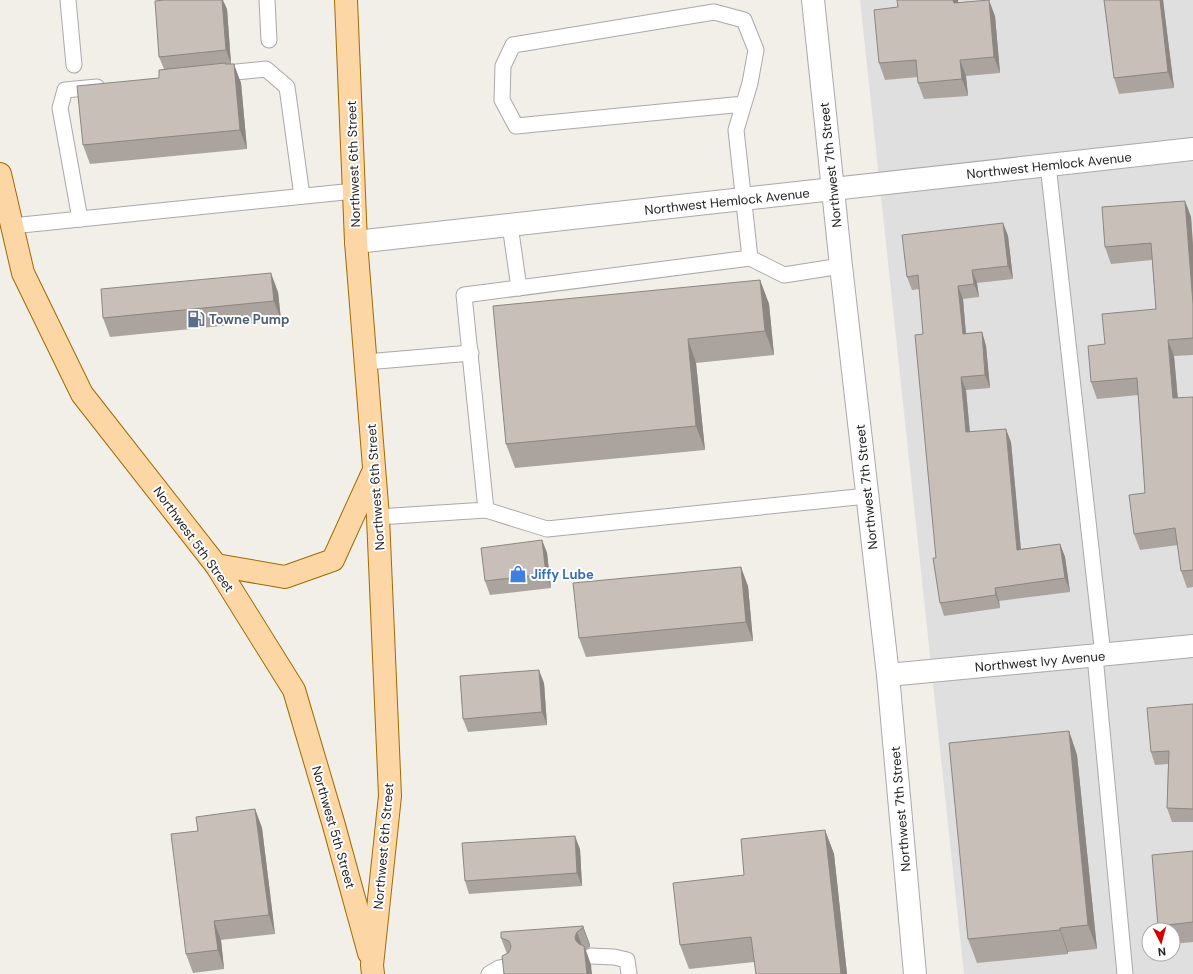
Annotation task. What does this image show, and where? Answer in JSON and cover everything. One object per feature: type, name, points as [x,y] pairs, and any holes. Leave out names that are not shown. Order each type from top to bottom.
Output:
[{"type":"main road","name":"Northwest 6th Street","points":[[346,0],[356,242],[378,517],[390,796],[373,970]]},
{"type":"main road","name":"Northwest 5th Street","points":[[0,174],[23,273],[82,394],[216,565],[294,690],[333,822],[373,970]]},
{"type":"main road","points":[[216,565],[285,577],[333,560],[375,468]]},
{"type":"street","name":"Northwest 7th Street","points":[[813,0],[841,266],[888,675],[915,974]]},
{"type":"street","name":"Northwest Hemlock Avenue","points":[[356,242],[1193,149]]},
{"type":"street","name":"Northwest Ivy Avenue","points":[[888,675],[1193,646]]},
{"type":"lane","points":[[68,0],[74,65]]},
{"type":"lane","points":[[267,0],[269,40]]},
{"type":"lane","points":[[744,104],[516,126],[502,100],[502,66],[514,45],[714,12],[744,20],[756,50],[750,83],[744,104],[736,130],[750,258]]},
{"type":"lane","points":[[204,76],[266,69],[287,87],[302,196]]},
{"type":"lane","points":[[80,219],[60,108],[65,90],[111,85]]},
{"type":"lane","points":[[1048,165],[1099,655],[1125,974]]},
{"type":"lane","points":[[12,226],[354,191]]},
{"type":"lane","points":[[510,225],[519,288]]},
{"type":"lane","points":[[486,510],[464,295],[750,258],[784,275],[841,266]]},
{"type":"lane","points":[[366,362],[471,354]]},
{"type":"lane","points":[[378,517],[486,510],[547,529],[867,496]]},
{"type":"lane","points":[[591,956],[614,957],[627,960],[629,974]]},
{"type":"lane","points":[[489,974],[499,968],[509,966]]},
{"type":"shaded area","points":[[860,0],[1193,0],[1193,974],[964,974]]},
{"type":"building","points":[[222,0],[226,50],[159,57],[155,1]]},
{"type":"building","points":[[897,0],[953,0],[954,3],[989,0],[994,57],[960,60],[962,79],[918,83],[916,60],[879,63],[874,10],[898,7]]},
{"type":"building","points":[[1104,0],[1160,0],[1168,72],[1114,78]]},
{"type":"building","points":[[225,63],[234,64],[240,130],[83,145],[77,86],[159,78],[159,70]]},
{"type":"building","points":[[1185,201],[1193,304],[1193,338],[1168,340],[1173,398],[1193,397],[1193,570],[1181,571],[1175,528],[1134,534],[1129,495],[1145,493],[1137,378],[1091,382],[1088,346],[1105,344],[1102,314],[1156,309],[1151,243],[1105,247],[1102,207]]},
{"type":"building","points":[[1003,223],[1008,266],[972,270],[974,284],[958,286],[963,334],[982,332],[985,375],[961,377],[966,432],[1006,429],[1017,550],[1060,544],[1065,578],[995,588],[996,595],[940,603],[933,558],[936,558],[915,335],[923,334],[918,275],[907,277],[902,235]]},
{"type":"building","points":[[271,273],[274,301],[103,318],[101,289]]},
{"type":"building","points":[[760,280],[765,331],[688,339],[696,426],[506,444],[493,306]]},
{"type":"building","points":[[542,540],[546,574],[485,581],[481,548]]},
{"type":"building","points":[[741,567],[746,622],[579,638],[573,583]]},
{"type":"building","points":[[539,670],[542,712],[463,719],[460,676]]},
{"type":"building","points":[[1193,704],[1193,809],[1167,808],[1169,751],[1151,752],[1147,708]]},
{"type":"building","points":[[1069,731],[1088,925],[1060,928],[1060,930],[968,939],[949,743]]},
{"type":"building","points":[[255,809],[269,915],[214,921],[218,950],[186,954],[171,834],[198,831],[196,817]]},
{"type":"building","points":[[825,830],[841,974],[756,974],[751,937],[680,945],[673,883],[744,875],[741,839]]},
{"type":"building","points":[[575,836],[577,873],[465,881],[462,843]]},
{"type":"building","points":[[1193,851],[1193,922],[1181,923],[1181,922],[1158,922],[1152,855]]},
{"type":"building","points":[[583,926],[583,928],[577,932],[575,937],[579,944],[584,946],[587,974],[504,974],[502,956],[508,953],[511,946],[509,941],[501,938],[501,932]]},
{"type":"place","name":"Towne Pump","points":[[196,319]]},
{"type":"place","name":"Jiffy Lube","points":[[518,574]]}]
